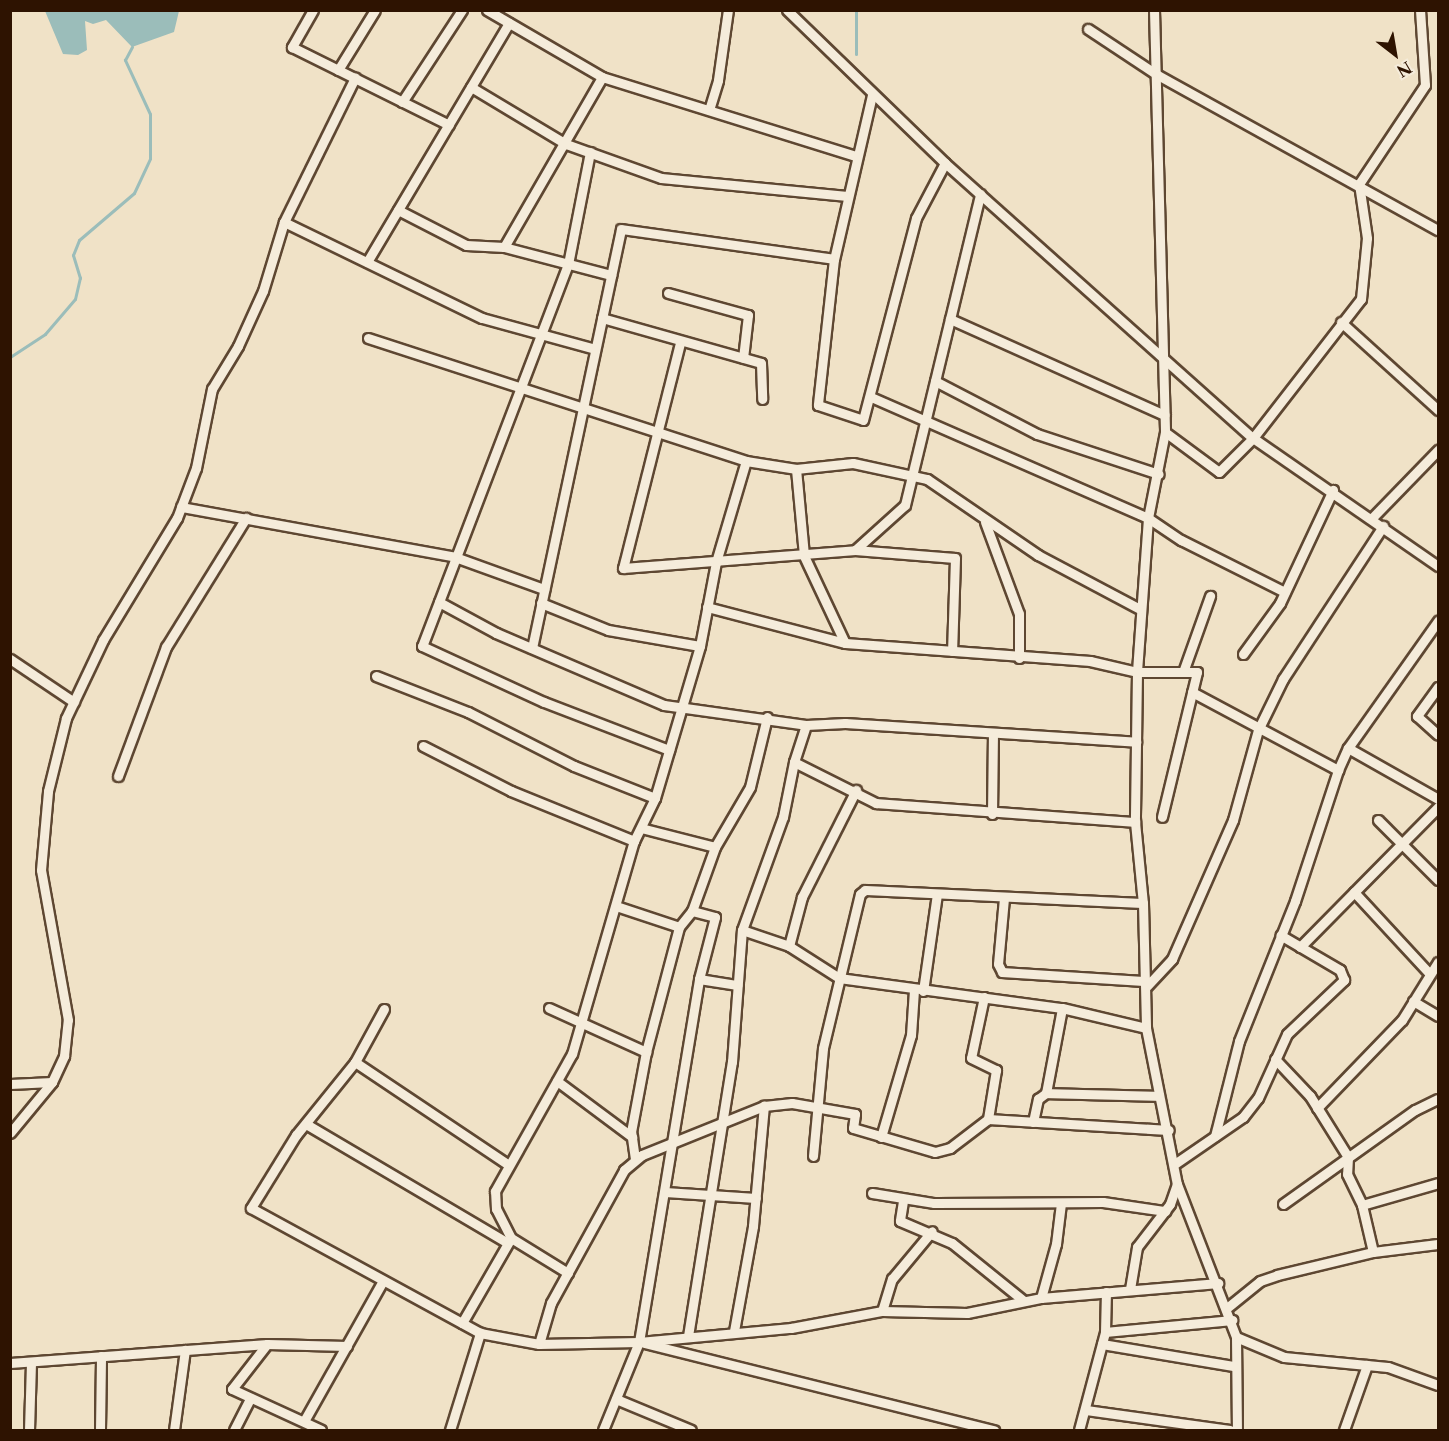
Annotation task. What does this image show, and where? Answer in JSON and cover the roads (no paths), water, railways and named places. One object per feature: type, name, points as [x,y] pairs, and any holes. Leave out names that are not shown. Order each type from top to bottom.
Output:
[{"type":"street","points":[[313,10],[292,47],[449,125]]},
{"type":"street","points":[[338,70],[375,10]]},
{"type":"street","points":[[402,102],[462,10]]},
{"type":"street","points":[[487,10],[602,77],[856,156]]},
{"type":"street","points":[[709,110],[718,80],[728,10]]},
{"type":"street","points":[[787,10],[872,95],[945,163],[1253,438],[1333,490],[1438,566]]},
{"type":"street","points":[[1154,10],[1165,359],[1165,432],[1159,474],[1148,518],[1137,672],[1135,822],[1143,903],[1147,983],[1146,1028],[1159,1096],[1176,1163],[1177,1184],[1228,1307],[1236,1337],[1233,1366],[1237,1431]]},
{"type":"street","points":[[1165,432],[1219,472],[1253,438],[1361,299],[1367,238],[1359,184],[1425,85],[1420,10]]},
{"type":"street","points":[[367,262],[509,23]]},
{"type":"street","points":[[1088,29],[1156,74],[1359,184],[1438,230]]},
{"type":"street","points":[[504,247],[566,144],[602,77]]},
{"type":"street","points":[[10,1133],[52,1083],[64,1056],[68,1020],[41,870],[48,791],[74,702],[103,640],[182,507],[196,468],[212,389],[263,291],[284,222],[355,78]]},
{"type":"street","points":[[471,87],[566,144],[661,178],[848,196]]},
{"type":"street","points":[[872,95],[856,156],[834,259],[818,405],[863,420],[871,397],[916,218],[945,163]]},
{"type":"street","points":[[590,152],[568,264],[518,388],[422,646],[544,702],[669,750]]},
{"type":"street","points":[[855,550],[905,505],[980,194]]},
{"type":"street","points":[[398,210],[466,245],[504,247],[611,275]]},
{"type":"street","points":[[284,222],[482,318],[540,332],[595,349]]},
{"type":"street","points":[[532,648],[621,229],[834,259]]},
{"type":"street","points":[[668,293],[748,315],[743,358]]},
{"type":"street","points":[[602,318],[680,343],[761,363],[762,399]]},
{"type":"street","points":[[950,319],[1165,415]]},
{"type":"street","points":[[1341,322],[1438,410]]},
{"type":"street","points":[[368,338],[582,410],[659,431],[746,461],[796,469],[853,463],[927,479],[985,522],[1140,609]]},
{"type":"street","points":[[680,343],[623,568],[804,556],[855,550],[955,558],[952,651]]},
{"type":"street","points":[[935,381],[1037,434],[1159,474]]},
{"type":"street","points":[[871,397],[1148,518],[1181,540],[1285,592]]},
{"type":"street","points":[[1372,518],[1438,450]]},
{"type":"street","points":[[509,1240],[496,1209],[495,1191],[557,1081],[582,1024],[634,842],[655,798],[700,646],[716,562],[746,461]]},
{"type":"street","points":[[796,469],[804,556],[845,643]]},
{"type":"street","points":[[1243,654],[1266,627],[1333,490]]},
{"type":"street","points":[[182,507],[455,557],[544,589]]},
{"type":"street","points":[[118,776],[166,647],[246,518]]},
{"type":"street","points":[[985,522],[1019,614],[1019,658]]},
{"type":"street","points":[[1004,898],[998,964],[1002,972],[1147,983],[1172,959],[1233,820],[1258,730],[1286,673],[1383,526]]},
{"type":"street","points":[[1183,672],[1210,596]]},
{"type":"street","points":[[439,602],[532,648],[664,705],[767,717],[806,725],[846,723],[993,735],[1136,742]]},
{"type":"street","points":[[541,603],[608,630],[700,646]]},
{"type":"street","points":[[707,607],[845,643],[1019,658],[1090,661],[1137,672],[1197,672],[1162,817]]},
{"type":"street","points":[[1215,1136],[1239,1041],[1280,935],[1338,770],[1348,748],[1438,621]]},
{"type":"street","points":[[10,659],[74,702]]},
{"type":"street","points":[[376,676],[468,712],[574,766],[655,798]]},
{"type":"street","points":[[1438,687],[1417,716],[1438,735]]},
{"type":"street","points":[[1192,692],[1258,730],[1338,770]]},
{"type":"street","points":[[635,1160],[632,1137],[646,1052],[679,927],[692,911],[715,847],[750,787],[767,717]]},
{"type":"street","points":[[688,1336],[722,1126],[742,930],[783,817],[794,762],[806,725]]},
{"type":"street","points":[[992,814],[993,735]]},
{"type":"street","points":[[423,746],[511,791],[634,842]]},
{"type":"street","points":[[1348,748],[1438,799]]},
{"type":"street","points":[[794,762],[856,790],[876,803],[992,814],[1135,822]]},
{"type":"street","points":[[789,946],[802,897],[856,790]]},
{"type":"street","points":[[1300,947],[1438,807]]},
{"type":"street","points":[[1378,820],[1401,846],[1438,880]]},
{"type":"street","points":[[641,828],[715,847]]},
{"type":"street","points":[[813,1156],[820,1106],[823,1047],[860,894],[874,888],[1004,898],[1143,903]]},
{"type":"street","points":[[1354,892],[1429,973]]},
{"type":"street","points":[[881,1137],[912,1035],[937,894]]},
{"type":"street","points":[[616,906],[679,927]]},
{"type":"street","points":[[603,1431],[639,1342],[699,979],[715,917],[692,911]]},
{"type":"street","points":[[742,930],[789,946],[839,978],[1062,1008],[1146,1028]]},
{"type":"street","points":[[1176,1163],[1243,1117],[1258,1098],[1287,1034],[1344,980],[1340,970],[1280,935]]},
{"type":"street","points":[[1317,1108],[1402,1020],[1429,973],[1438,962]]},
{"type":"street","points":[[699,979],[738,985]]},
{"type":"street","points":[[984,997],[971,1058],[996,1070],[988,1119]]},
{"type":"street","points":[[1413,1001],[1438,1016]]},
{"type":"street","points":[[549,1008],[646,1052]]},
{"type":"street","points":[[1046,1093],[1062,1008]]},
{"type":"street","points":[[384,1009],[355,1062],[306,1124],[251,1208],[480,1333],[539,1344],[639,1342],[734,1331],[791,1328],[882,1311],[967,1312],[1041,1298],[1218,1283]]},
{"type":"street","points":[[1275,1059],[1317,1108],[1348,1157],[1347,1174],[1362,1205],[1373,1252]]},
{"type":"street","points":[[355,1062],[509,1165]]},
{"type":"street","points":[[557,1081],[632,1137]]},
{"type":"street","points":[[10,1084],[52,1083]]},
{"type":"street","points":[[1033,1122],[1038,1099],[1046,1093],[1159,1096]]},
{"type":"street","points":[[1283,1204],[1414,1110],[1438,1099]]},
{"type":"street","points":[[734,1331],[756,1198],[764,1106]]},
{"type":"street","points":[[539,1344],[551,1303],[624,1170],[635,1160],[722,1126],[764,1106],[820,1106],[855,1114],[853,1128],[942,1151],[988,1119],[1169,1130]]},
{"type":"street","points":[[306,1124],[568,1273]]},
{"type":"street","points":[[1362,1205],[1438,1183]]},
{"type":"street","points":[[1130,1289],[1137,1247],[1165,1211],[1177,1184]]},
{"type":"street","points":[[665,1192],[756,1198]]},
{"type":"street","points":[[872,1193],[903,1201],[1108,1202],[1165,1211]]},
{"type":"street","points":[[903,1201],[900,1221],[932,1231],[1024,1301]]},
{"type":"street","points":[[1041,1298],[1056,1244],[1061,1203]]},
{"type":"street","points":[[882,1311],[892,1279],[932,1231]]},
{"type":"street","points":[[462,1323],[509,1240]]},
{"type":"street","points":[[1228,1307],[1260,1281],[1373,1252],[1438,1244]]},
{"type":"street","points":[[304,1421],[383,1281]]},
{"type":"street","points":[[1079,1431],[1105,1332],[1106,1292]]},
{"type":"street","points":[[1105,1332],[1232,1320]]},
{"type":"street","points":[[450,1431],[480,1333]]},
{"type":"street","points":[[1236,1337],[1284,1357],[1367,1365],[1438,1385]]},
{"type":"street","points":[[639,1342],[994,1431]]},
{"type":"street","points":[[10,1363],[267,1344],[347,1346]]},
{"type":"street","points":[[267,1344],[232,1389],[321,1431]]},
{"type":"street","points":[[1102,1344],[1233,1366]]},
{"type":"street","points":[[174,1431],[185,1350]]},
{"type":"street","points":[[100,1431],[102,1356]]},
{"type":"street","points":[[29,1431],[31,1362]]},
{"type":"street","points":[[1344,1431],[1367,1365]]},
{"type":"street","points":[[234,1431],[250,1398]]},
{"type":"street","points":[[616,1399],[691,1431]]},
{"type":"street","points":[[1086,1410],[1230,1431]]},
{"type":"water","points":[[45,10],[179,11],[174,32],[132,47],[106,20],[93,24],[85,21],[87,50],[78,55],[63,54]]},
{"type":"waterway","points":[[856,10],[856,54]]},
{"type":"waterway","points":[[10,357],[45,334],[75,299],[80,278],[73,255],[79,240],[134,193],[150,158],[150,114],[125,60],[132,47]]}]
